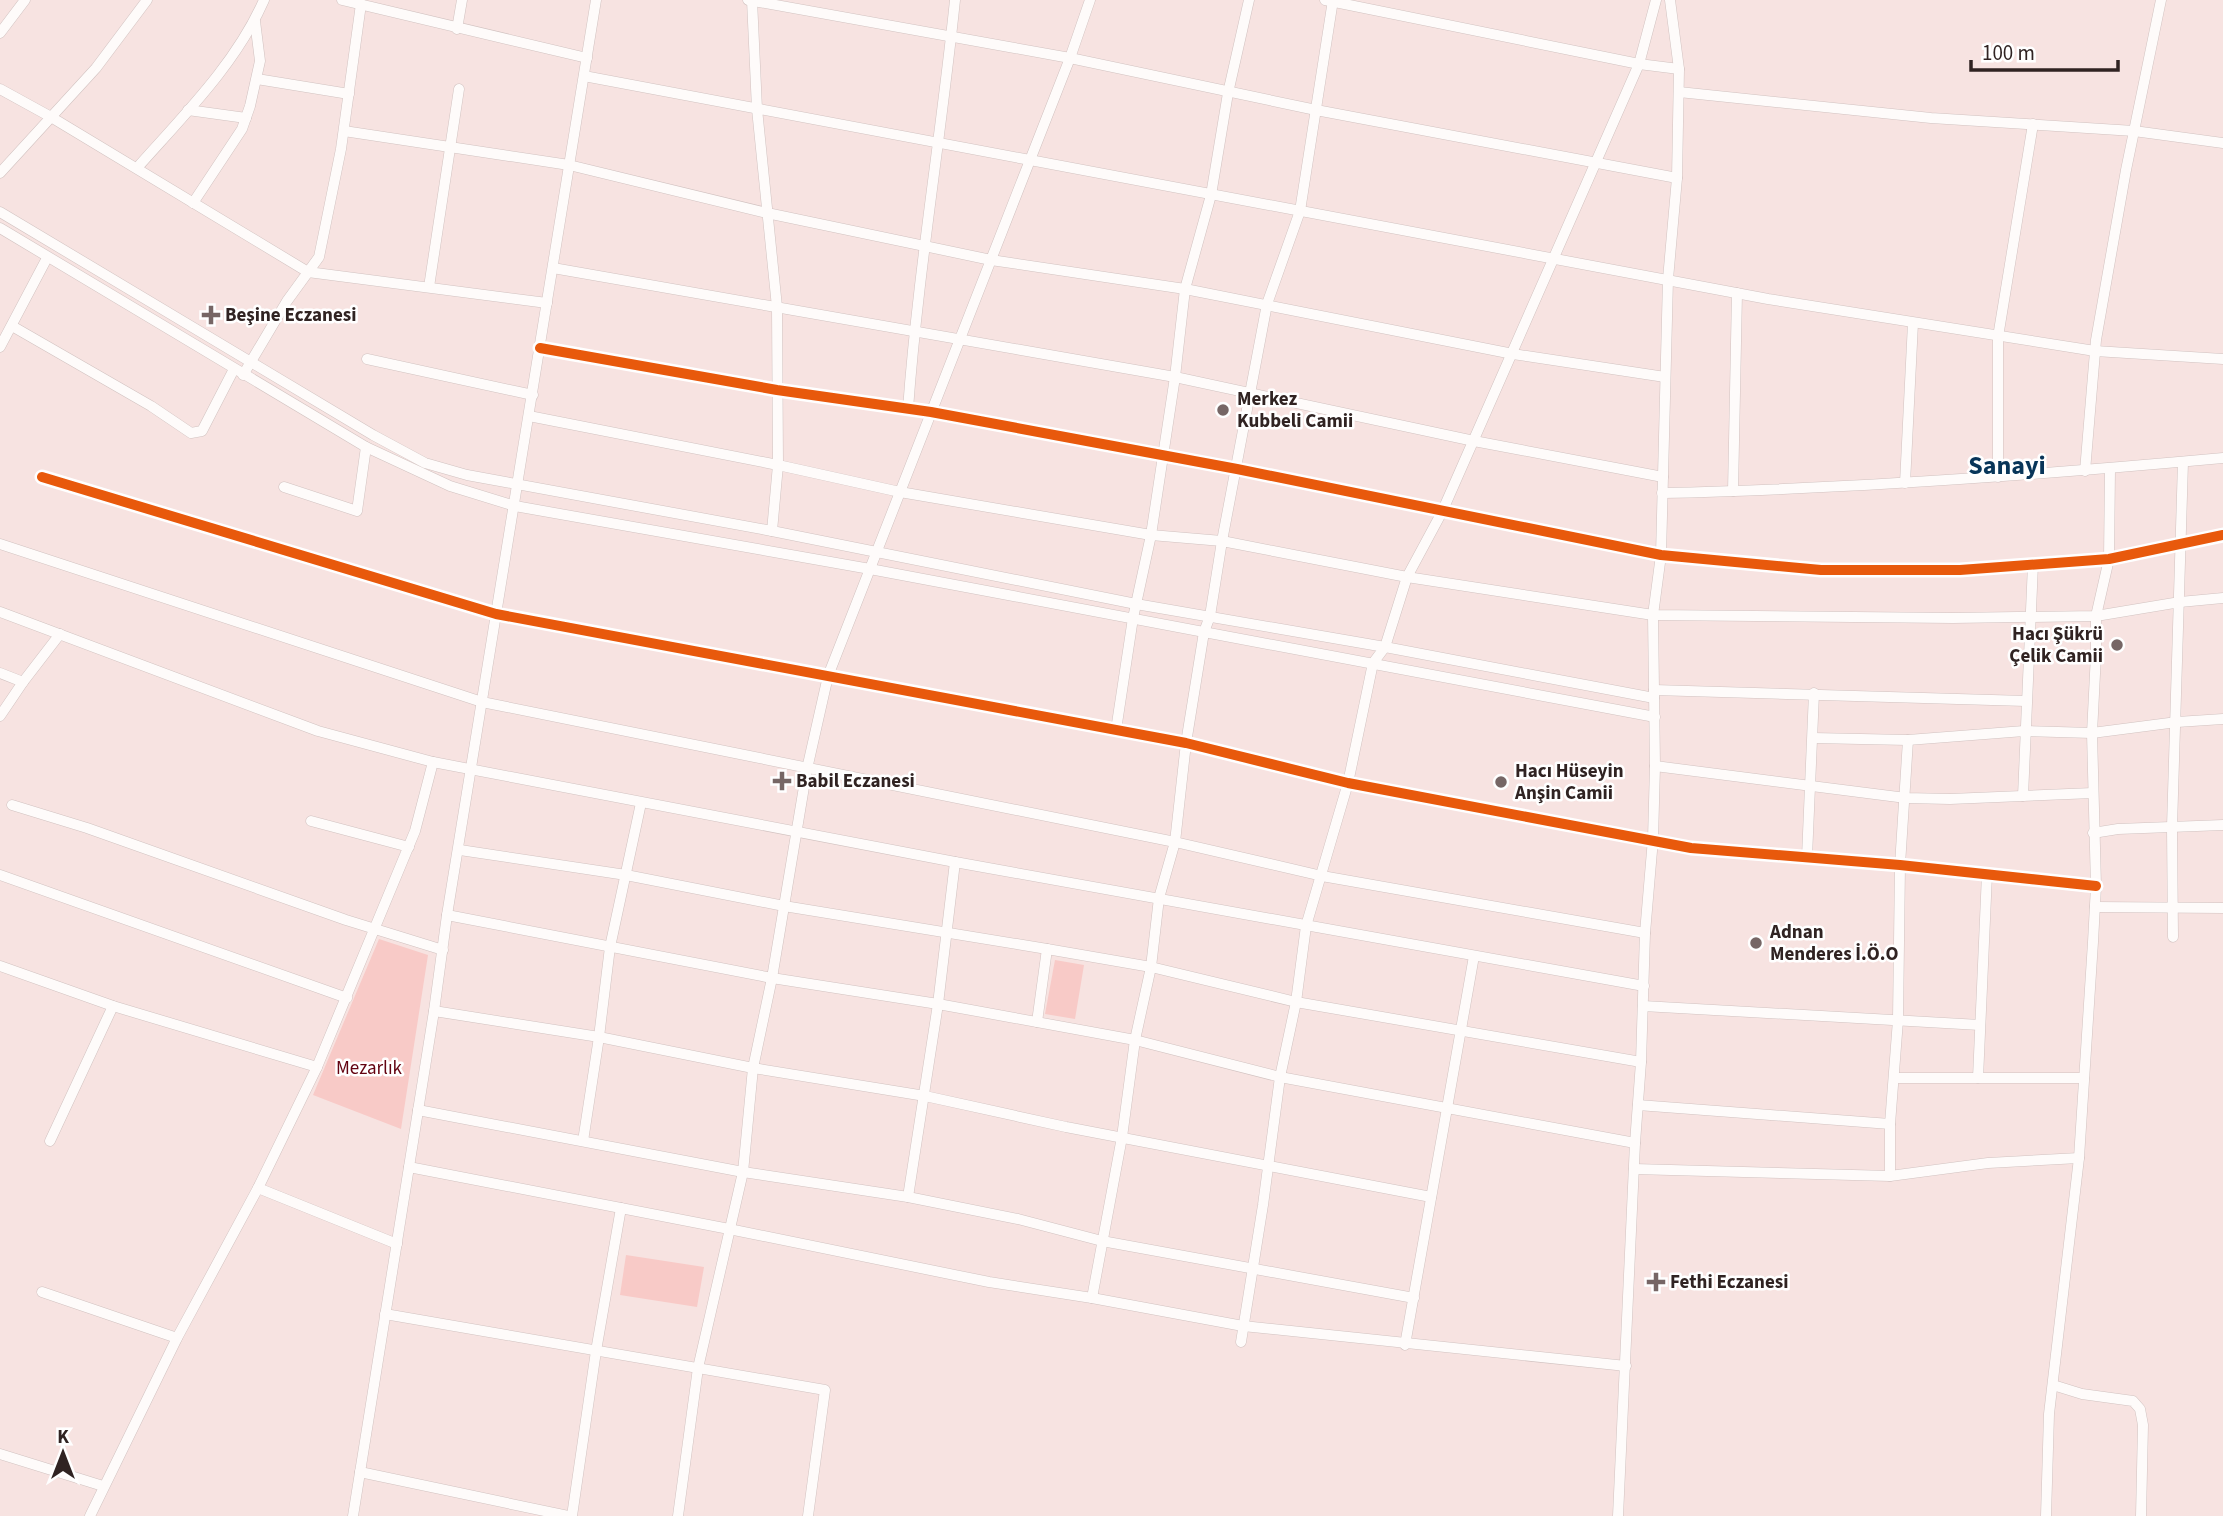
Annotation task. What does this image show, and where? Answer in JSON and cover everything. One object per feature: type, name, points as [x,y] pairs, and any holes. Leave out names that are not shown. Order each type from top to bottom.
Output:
[{"type":"street","points":[[0,33],[25,0]]},
{"type":"street","points":[[0,173],[96,68],[147,0]]},
{"type":"street","points":[[137,168],[245,39],[264,0]]},
{"type":"street","points":[[342,0],[587,58]]},
{"type":"street","points":[[457,29],[462,0]]},
{"type":"street","points":[[353,1516],[447,915],[460,850],[596,0]]},
{"type":"street","points":[[772,531],[778,465],[777,307],[757,109],[751,0],[1070,58],[1228,93],[1677,178]]},
{"type":"street","points":[[908,409],[914,331],[940,143],[956,0]]},
{"type":"street","points":[[678,1516],[698,1368],[743,1172],[753,1068],[772,978],[807,769],[828,676],[1070,58],[1090,0]]},
{"type":"street","points":[[1116,730],[1133,618],[1151,535],[1175,377],[1185,289],[1211,195],[1228,93],[1249,0]]},
{"type":"street","points":[[1091,1298],[1122,1137],[1135,1040],[1150,967],[1158,898],[1175,842],[1186,743],[1204,632],[1210,616],[1267,304],[1300,211],[1330,0],[1639,64],[1679,69]]},
{"type":"street","points":[[1241,1342],[1280,1077],[1296,1002],[1306,926],[1348,783],[1373,663],[1385,647],[1407,577],[1442,512],[1597,163],[1639,64],[1656,0]]},
{"type":"street","points":[[1618,1516],[1645,933],[1653,839],[1653,615],[1661,555],[1668,279],[1677,178],[1679,69],[1670,0]]},
{"type":"street","points":[[2085,471],[2095,351],[2134,131],[2161,0]]},
{"type":"street","points":[[12,327],[151,406],[191,433],[202,431],[239,372],[251,362],[318,257],[344,131],[361,4]]},
{"type":"street","points":[[193,203],[242,129],[246,118],[260,61],[255,20]]},
{"type":"street","points":[[584,76],[1737,293],[2095,351],[2223,359]]},
{"type":"street","points":[[257,79],[349,94]]},
{"type":"street","points":[[0,89],[308,272],[547,303]]},
{"type":"street","points":[[429,288],[459,89]]},
{"type":"street","points":[[1679,92],[1931,118],[2134,131],[2223,143]]},
{"type":"street","points":[[188,110],[246,118]]},
{"type":"street","points":[[1998,477],[1998,337],[2033,124]]},
{"type":"street","points":[[344,131],[569,165],[767,213],[991,260],[1185,289],[1513,354],[1665,377]]},
{"type":"street","points":[[0,212],[373,435],[425,463],[467,475],[772,531],[876,554],[1136,604],[1654,694],[1814,693],[2026,701]]},
{"type":"street","points":[[0,228],[366,447],[450,485],[515,506],[870,569],[1655,717]]},
{"type":"street","points":[[0,347],[47,258]]},
{"type":"street","points":[[553,268],[1175,377],[1474,441],[1663,477]]},
{"type":"street","points":[[1733,491],[1737,293]]},
{"type":"street","points":[[1905,483],[1913,323]]},
{"type":"street","points":[[540,348],[777,390],[931,412],[1237,469],[1661,555],[1821,570],[1960,570],[2109,559],[2223,535]]},
{"type":"street","points":[[367,359],[533,395]]},
{"type":"street","points":[[529,416],[900,492],[1151,535],[1222,541],[1407,577],[1653,615],[2095,616],[2223,598]]},
{"type":"street","points":[[284,487],[357,511],[366,447]]},
{"type":"street","points":[[1662,493],[1905,483],[2085,471],[2223,458]]},
{"type":"street","points":[[2173,937],[2172,827],[2183,462]]},
{"type":"street","points":[[2046,1516],[2049,1414],[2079,1158],[2095,907],[2092,733],[2095,616],[2109,559],[2110,469]]},
{"type":"street","points":[[42,477],[496,614],[1186,743],[1348,783],[1691,848],[1900,865],[2096,886]]},
{"type":"street","points":[[0,544],[482,702],[1175,842],[1322,876],[1645,933]]},
{"type":"street","points":[[2023,796],[2033,564]]},
{"type":"street","points":[[0,612],[318,731],[433,762],[797,833],[1644,986]]},
{"type":"street","points":[[0,716],[60,634]]},
{"type":"street","points":[[0,673],[23,682]]},
{"type":"street","points":[[1807,857],[1814,693]]},
{"type":"street","points":[[1813,738],[1908,740],[2024,731],[2092,733],[2223,719]]},
{"type":"street","points":[[1890,1176],[1890,1124],[1898,1020],[1900,865],[1908,740]]},
{"type":"street","points":[[90,1516],[177,1338],[258,1188],[317,1067],[409,847],[433,762]]},
{"type":"street","points":[[1655,766],[1906,798],[1950,799],[2092,793]]},
{"type":"street","points":[[583,1141],[610,947],[641,803]]},
{"type":"street","points":[[12,806],[87,828],[184,865],[443,950]]},
{"type":"street","points":[[312,821],[409,847]]},
{"type":"street","points":[[2093,833],[2118,829],[2223,825]]},
{"type":"street","points":[[460,850],[626,875],[784,906],[948,931],[1150,967],[1296,1002],[1641,1062]]},
{"type":"street","points":[[908,1197],[939,1004],[955,862]]},
{"type":"street","points":[[1978,1078],[1987,874]]},
{"type":"street","points":[[0,875],[347,998]]},
{"type":"street","points":[[2095,907],[2223,908]]},
{"type":"street","points":[[447,915],[772,978],[939,1004],[1135,1040],[1280,1077],[1635,1143]]},
{"type":"street","points":[[1037,1022],[1047,949]]},
{"type":"street","points":[[1405,1345],[1474,956]]},
{"type":"street","points":[[0,966],[113,1006],[317,1067]]},
{"type":"street","points":[[50,1141],[113,1006]]},
{"type":"street","points":[[1643,1006],[1980,1025]]},
{"type":"street","points":[[434,1011],[599,1037],[753,1068],[925,1096],[1431,1197]]},
{"type":"street","points":[[1894,1078],[2084,1078]]},
{"type":"street","points":[[1639,1105],[1890,1124]]},
{"type":"street","points":[[418,1110],[743,1172],[908,1197],[1018,1219],[1102,1241],[1414,1298]]},
{"type":"street","points":[[1634,1169],[1890,1176],[1988,1163],[2079,1158]]},
{"type":"street","points":[[409,1167],[729,1228],[989,1282],[1243,1326],[1626,1366]]},
{"type":"street","points":[[258,1188],[397,1244]]},
{"type":"street","points":[[360,1472],[570,1516],[621,1208]]},
{"type":"street","points":[[42,1292],[177,1338]]},
{"type":"street","points":[[385,1314],[825,1390],[808,1516]]},
{"type":"street","points":[[2053,1385],[2082,1394],[2133,1401],[2140,1409],[2143,1425],[2141,1516]]},
{"type":"street","points":[[0,1454],[103,1486]]},
{"type":"green space","name":"Mezarlık","points":[[379,939],[428,955],[401,1129],[313,1095]]},
{"type":"green space","points":[[1055,960],[1084,965],[1075,1019],[1045,1014]]},
{"type":"green space","points":[[626,1255],[704,1267],[697,1307],[620,1295]]},
{"type":"cycle path","points":[[540,348],[777,390],[931,412],[1237,469],[1661,555],[1821,570],[1960,570],[2109,559],[2223,535]]},
{"type":"cycle path","points":[[42,477],[496,614],[1186,743],[1348,783],[1691,848],[1900,865],[2096,886]]},
{"type":"place","name":"Beşine Eczanesi","points":[[211,315]]},
{"type":"place","name":"Merkez Kubbeli Camii","points":[[1223,410]]},
{"type":"place","name":"Hacı Şükrü Çelik Camii","points":[[2117,645]]},
{"type":"place","name":"Babil Eczanesi","points":[[782,781]]},
{"type":"place","name":"Hacı Hüseyin Anşin Camii","points":[[1501,782]]},
{"type":"place","name":"Adnan Menderes İ.Ö.O","points":[[1756,943]]},
{"type":"place","name":"Fethi Eczanesi","points":[[1656,1282]]},
{"type":"district","name":"Sanayi","points":[[2007,465]]}]
